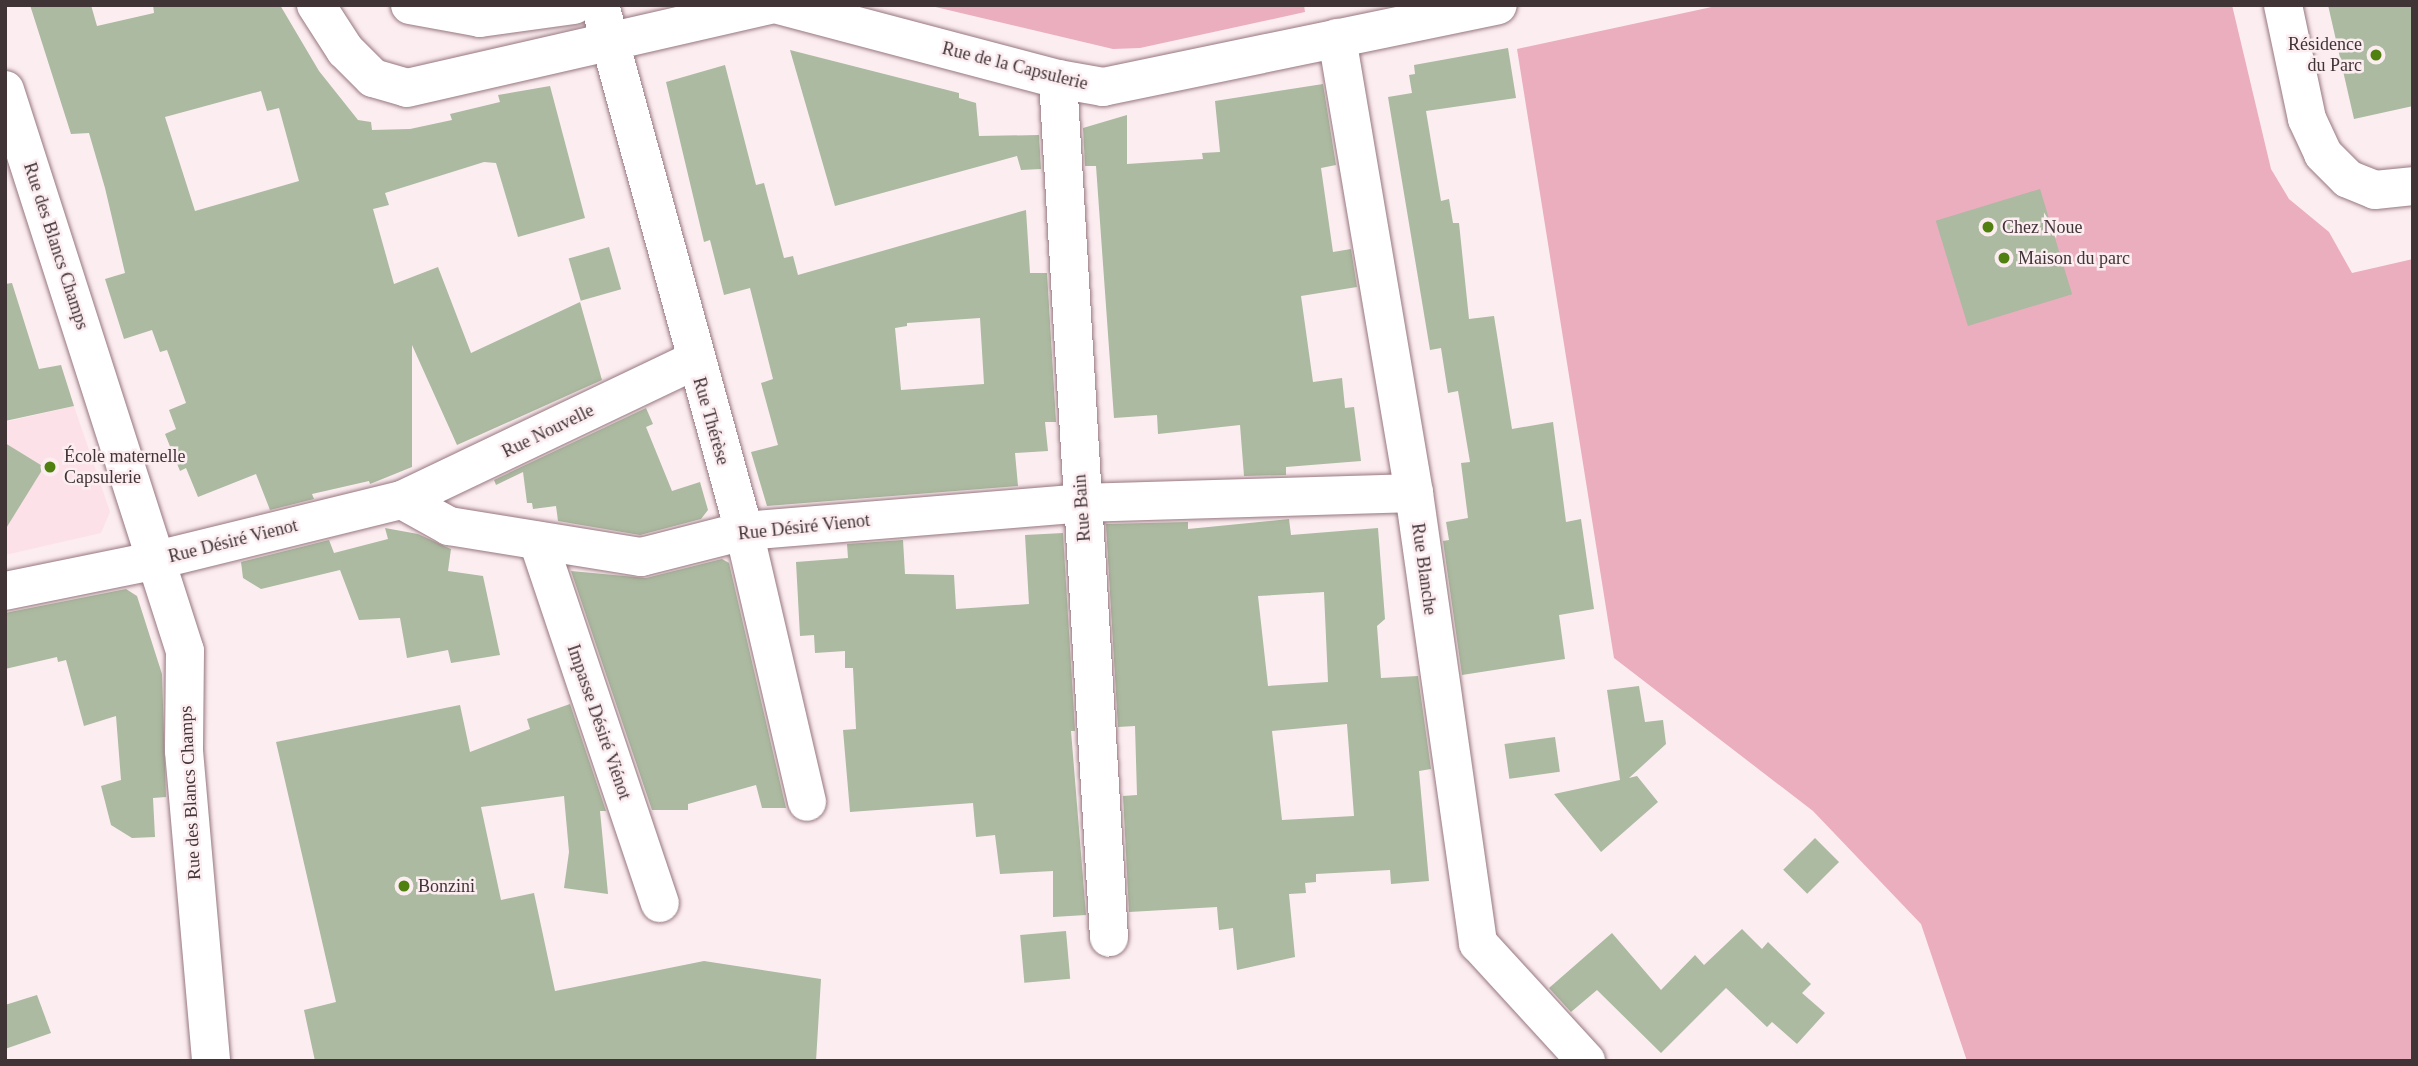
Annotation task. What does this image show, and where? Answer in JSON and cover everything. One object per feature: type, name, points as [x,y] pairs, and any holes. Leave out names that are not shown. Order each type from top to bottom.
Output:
[{"type":"street","points":[[316,5],[345,50],[373,78],[407,88],[769,5]]},
{"type":"street","points":[[410,5],[480,18],[575,5]]},
{"type":"street","name":"Rue Thérèse","points":[[600,5],[607,43],[694,361],[744,531],[807,802]]},
{"type":"street","name":"Rue de la Capsulerie","points":[[778,5],[1058,79],[1103,86],[1498,5]]},
{"type":"street","points":[[2283,5],[2307,118],[2323,154],[2348,179],[2375,190],[2413,186]]},
{"type":"street","name":"Rue Blanche","points":[[1337,38],[1414,493],[1478,943],[1587,1061]]},
{"type":"street","name":"Rue Bain","points":[[1058,79],[1109,937]]},
{"type":"street","name":"Rue des Blancs Champs","points":[[5,90],[185,652],[184,751],[211,1061]]},
{"type":"street","name":"Rue Nouvelle","points":[[402,500],[694,361]]},
{"type":"street","name":"Rue Désiré Vienot","points":[[5,591],[157,560],[402,500],[449,526],[641,557],[744,531],[1082,503],[1414,493]]},
{"type":"street","name":"Impasse Désiré Viénot","points":[[538,541],[660,903]]},
{"type":"shaded area","points":[[927,5],[1304,5],[1305,12],[1140,48],[1113,49]]},
{"type":"shaded area","points":[[1721,5],[2232,5],[2271,169],[2289,199],[2329,232],[2352,273],[2413,259],[2413,1061],[1967,1061],[1921,924],[1813,811],[1614,658],[1517,49]]},
{"type":"shaded area","name":"École maternelle Capsulerie","points":[[74,406],[110,512],[101,533],[5,555],[5,422]]},
{"type":"building","points":[[30,5],[91,5],[97,26],[154,13],[153,5],[280,5],[319,71],[358,120],[371,122],[372,130],[410,129],[452,120],[450,114],[500,102],[498,95],[550,86],[585,218],[518,237],[496,163],[484,162],[385,193],[389,205],[373,209],[394,284],[438,267],[471,353],[580,302],[602,380],[457,445],[412,345],[412,467],[370,484],[369,481],[312,494],[314,499],[270,510],[256,474],[198,497],[186,468],[180,471],[165,434],[176,429],[169,410],[186,403],[167,350],[160,352],[152,330],[124,339],[105,279],[125,273],[105,188],[89,133],[71,134]],"holes":[[[261,91],[267,111],[279,108],[299,181],[195,211],[165,117]]]},
{"type":"building","name":"Résidence du Parc","points":[[2328,5],[2413,5],[2413,106],[2354,119]]},
{"type":"building","points":[[1508,48],[1516,98],[1426,111],[1441,201],[1449,199],[1453,223],[1459,223],[1469,319],[1494,316],[1512,429],[1553,422],[1566,522],[1581,519],[1594,609],[1559,615],[1565,659],[1462,675],[1443,541],[1449,540],[1446,522],[1468,518],[1461,463],[1470,462],[1458,391],[1448,393],[1441,348],[1430,350],[1388,97],[1412,93],[1409,75],[1415,74],[1414,65]]},
{"type":"building","points":[[790,50],[959,93],[959,98],[976,103],[979,136],[1039,135],[1041,169],[1021,170],[1017,156],[835,206]]},
{"type":"building","points":[[725,65],[756,185],[764,183],[784,258],[793,256],[798,275],[1026,210],[1030,273],[1047,273],[1056,422],[1045,422],[1048,451],[1015,453],[1018,486],[767,506],[751,452],[778,445],[761,383],[773,379],[750,288],[724,295],[710,240],[704,242],[666,82]],"holes":[[[980,318],[984,384],[901,390],[895,328],[907,326],[907,323]]]},
{"type":"building","points":[[1323,84],[1336,165],[1321,168],[1333,252],[1351,249],[1357,287],[1301,296],[1313,382],[1342,378],[1345,408],[1354,407],[1361,461],[1286,467],[1286,475],[1244,476],[1240,425],[1158,434],[1157,415],[1114,418],[1096,166],[1085,166],[1083,128],[1127,115],[1127,164],[1203,159],[1202,153],[1220,152],[1215,101]]},
{"type":"building","name":"Maison du parc","points":[[2040,189],[2072,294],[1968,326],[1936,221]]},
{"type":"building","points":[[609,247],[621,289],[581,301],[569,259]]},
{"type":"building","points":[[12,283],[39,369],[61,365],[74,406],[5,421],[5,284]]},
{"type":"building","points":[[646,408],[653,424],[646,427],[672,491],[700,482],[708,510],[701,519],[640,535],[558,521],[556,506],[533,509],[532,503],[527,503],[523,472],[496,485],[494,480]]},
{"type":"building","points":[[5,443],[44,467],[5,530]]},
{"type":"building","points":[[1289,519],[1291,535],[1378,528],[1385,619],[1377,626],[1381,678],[1418,676],[1431,769],[1419,771],[1429,881],[1391,884],[1390,870],[1316,874],[1316,882],[1305,883],[1306,893],[1289,894],[1295,957],[1237,970],[1233,928],[1219,930],[1217,907],[1129,912],[1123,796],[1137,795],[1135,726],[1118,727],[1106,524],[1188,522],[1188,529]],"holes":[[[1324,592],[1328,682],[1268,686],[1258,596]],[[1347,724],[1354,816],[1282,820],[1272,731]]]},
{"type":"building","points":[[385,528],[418,534],[451,549],[448,571],[483,576],[500,655],[451,663],[448,650],[407,658],[400,618],[359,620],[340,570],[261,589],[243,578],[241,562],[329,540],[334,553],[388,539]]},
{"type":"building","points":[[1063,533],[1075,731],[1071,731],[1086,915],[1053,917],[1053,871],[1000,874],[995,835],[976,837],[973,803],[850,812],[843,730],[856,729],[853,668],[845,668],[845,651],[815,653],[814,635],[800,636],[796,562],[848,558],[847,544],[903,540],[905,574],[954,575],[956,609],[1029,604],[1025,535]]},
{"type":"building","points":[[722,559],[729,563],[786,808],[762,808],[756,785],[688,804],[688,810],[652,810],[571,571],[646,578]]},
{"type":"building","points":[[126,589],[137,596],[162,674],[166,797],[153,798],[155,837],[132,838],[111,825],[101,786],[121,780],[116,716],[84,726],[66,660],[58,662],[57,657],[5,669],[5,613]]},
{"type":"building","points":[[1639,686],[1645,722],[1663,720],[1666,744],[1629,778],[1637,776],[1658,802],[1601,852],[1554,794],[1620,780],[1607,690]]},
{"type":"building","name":"Bonzini","points":[[570,704],[606,811],[600,811],[608,894],[564,888],[569,852],[564,796],[481,807],[501,900],[534,893],[555,991],[704,961],[821,979],[816,1061],[315,1061],[304,1010],[336,1002],[276,742],[460,705],[470,752],[530,729],[527,719]]},
{"type":"building","points":[[1555,737],[1560,772],[1509,779],[1504,744]]},
{"type":"building","points":[[1815,838],[1839,862],[1807,894],[1783,870]]},
{"type":"building","points":[[1742,929],[1762,949],[1768,942],[1811,984],[1802,993],[1825,1013],[1797,1044],[1772,1022],[1767,1027],[1726,988],[1661,1053],[1597,990],[1571,1012],[1549,988],[1612,933],[1661,990],[1695,955],[1704,965]]},
{"type":"building","points":[[1066,931],[1070,979],[1024,983],[1020,935]]},
{"type":"building","points":[[37,995],[51,1033],[5,1049],[5,1005]]},
{"type":"place","name":"Résidence du Parc","points":[[2376,55]]},
{"type":"place","name":"Chez Noue","points":[[1988,227]]},
{"type":"place","name":"Maison du parc","points":[[2004,258]]},
{"type":"place","name":"École maternelle Capsulerie","points":[[50,467]]},
{"type":"place","name":"Bonzini","points":[[404,886]]}]
